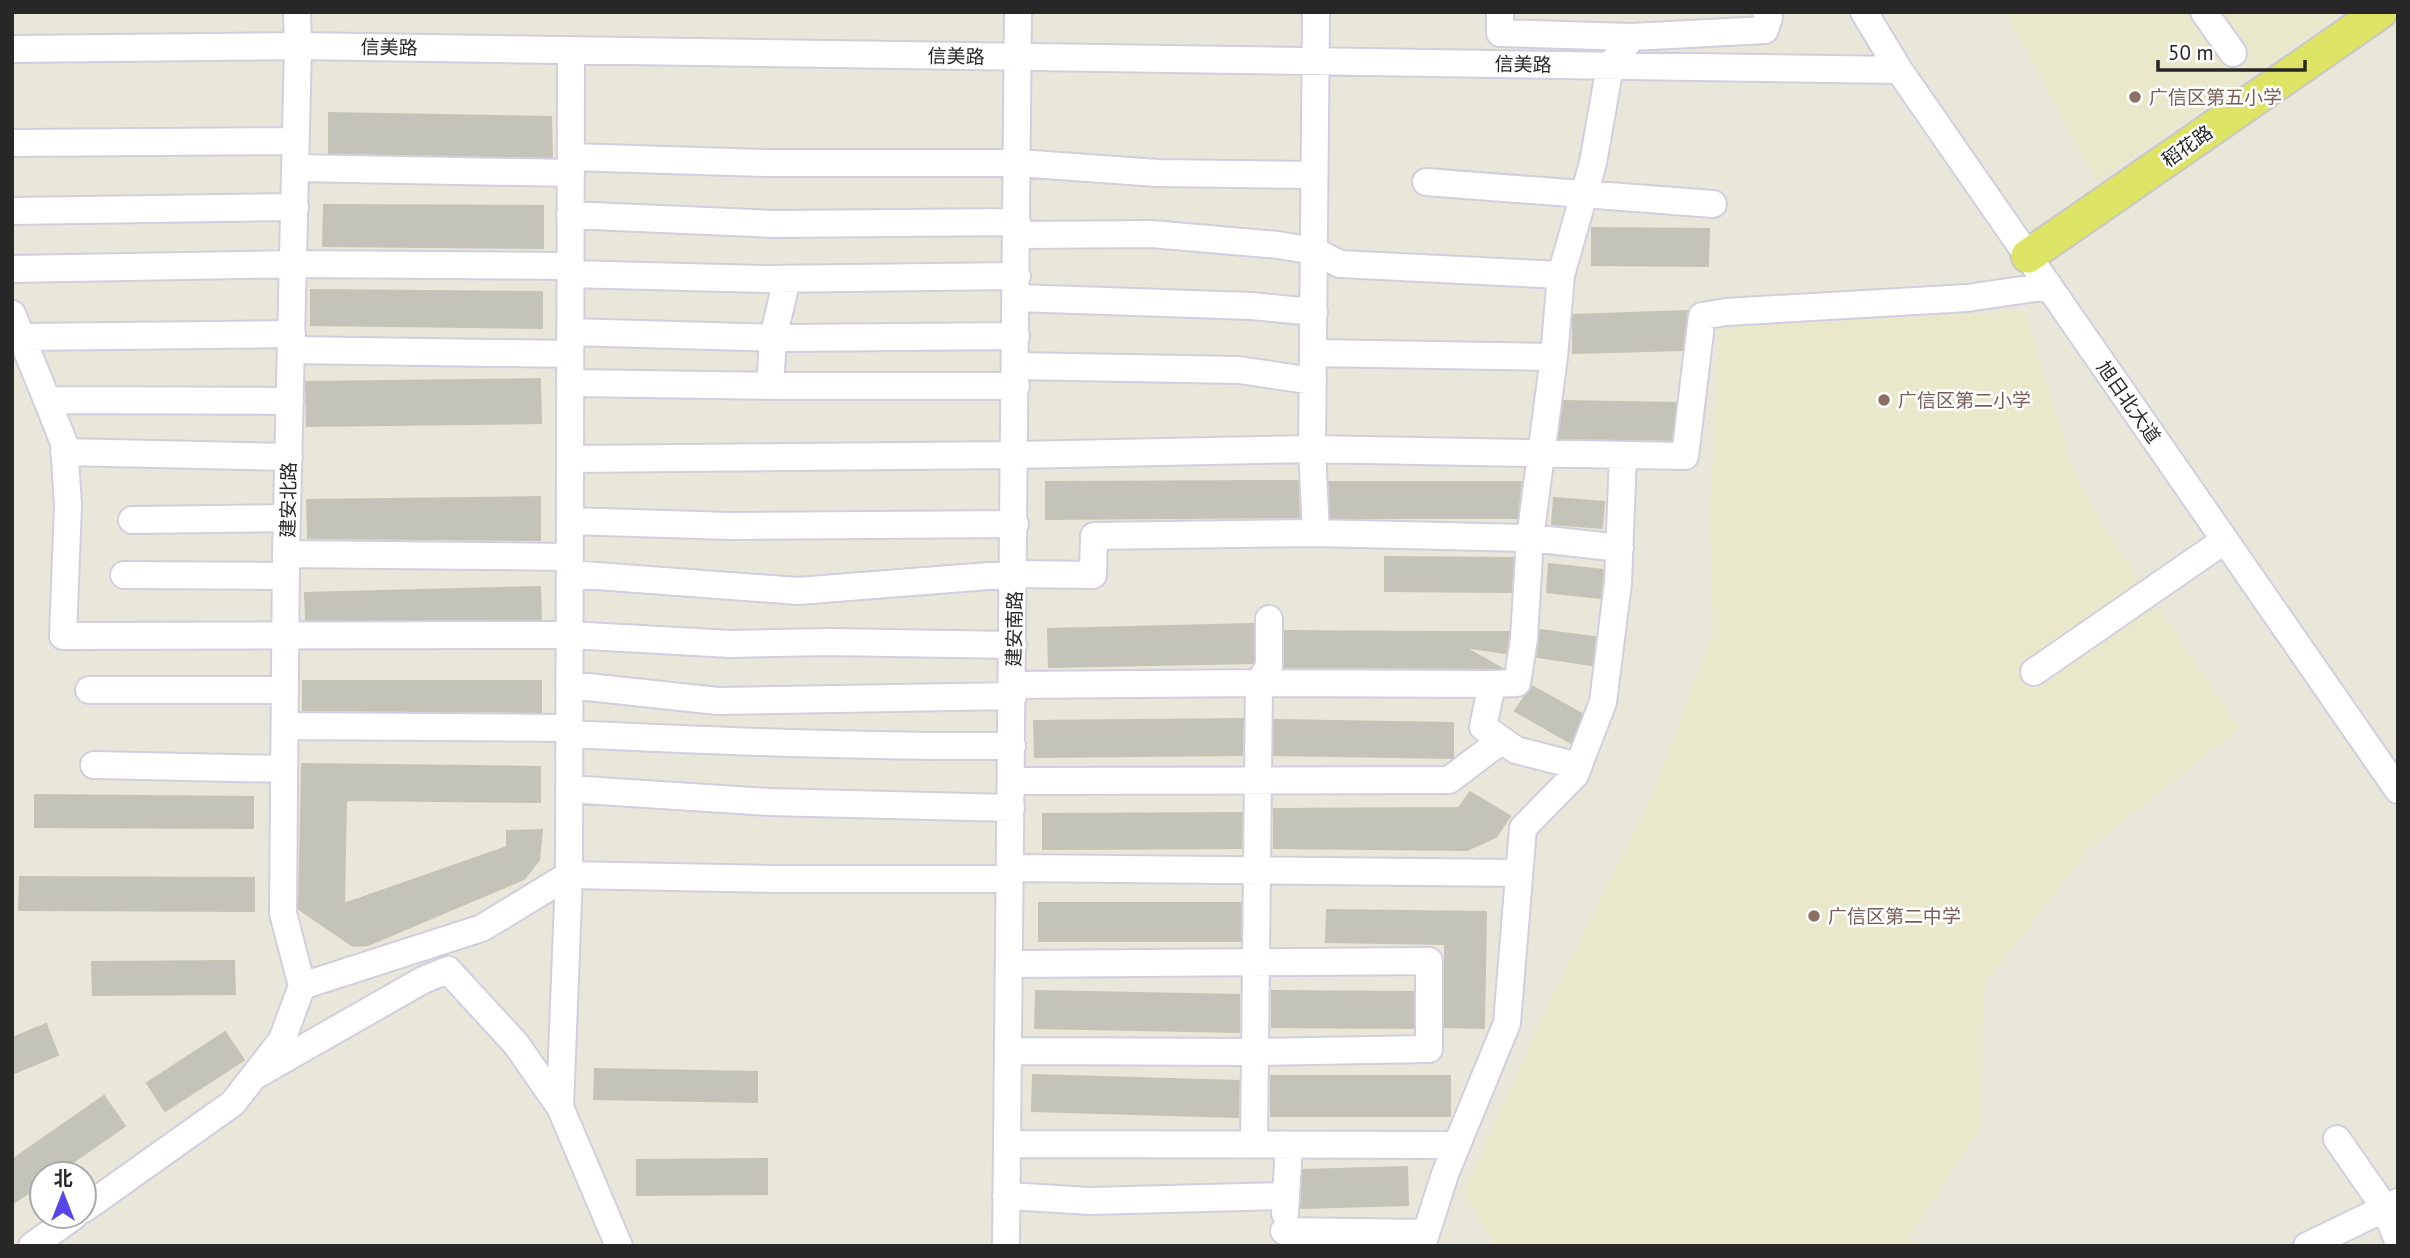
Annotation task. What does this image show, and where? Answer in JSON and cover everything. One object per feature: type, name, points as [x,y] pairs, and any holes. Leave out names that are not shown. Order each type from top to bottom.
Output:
[{"type":"main road","name":"稻花路","points":[[2028,256],[2379,12]]},
{"type":"street","name":"建安北路","points":[[297,12],[296,168],[286,565],[283,914],[302,986]]},
{"type":"street","name":"建安南路","points":[[1006,1246],[1016,455],[1018,12]]},
{"type":"street","points":[[1315,533],[1312,449],[1316,12]]},
{"type":"street","points":[[1500,12],[1500,33],[1632,37],[1765,30],[1769,17],[1766,12]]},
{"type":"street","name":"旭日北大道","points":[[1864,12],[1899,70],[2398,790]]},
{"type":"street","points":[[2204,12],[2233,53]]},
{"type":"street","points":[[569,685],[718,701],[1259,683],[1517,682],[1524,639],[1530,538],[1554,357],[1561,275],[1593,163],[1610,66],[1632,37]]},
{"type":"street","name":"信美路","points":[[12,49],[298,46],[1899,70]]},
{"type":"street","points":[[560,1107],[569,875],[571,50]]},
{"type":"street","points":[[12,143],[296,141]]},
{"type":"street","points":[[296,168],[1018,163],[1157,173],[1314,174]]},
{"type":"street","points":[[1426,182],[1713,204]]},
{"type":"street","points":[[12,211],[295,207]]},
{"type":"street","points":[[570,215],[773,224],[827,222],[1152,234],[1279,245],[1314,251],[1340,264],[1561,275]]},
{"type":"street","points":[[12,270],[293,264],[570,270],[1017,287],[1314,312]]},
{"type":"street","points":[[770,386],[773,338],[787,279]]},
{"type":"street","points":[[570,459],[1312,449],[1685,456],[1702,316],[1726,312],[1967,298],[2049,286]]},
{"type":"street","points":[[1013,645],[731,643],[569,635],[63,636],[68,505],[64,443],[17,326],[291,342],[570,343],[1016,336]]},
{"type":"street","points":[[1313,354],[1554,357]]},
{"type":"street","points":[[570,383],[770,386],[1239,370],[1313,381]]},
{"type":"street","points":[[47,400],[290,401]]},
{"type":"street","points":[[64,452],[289,457]]},
{"type":"street","points":[[1289,1145],[1283,1238],[1424,1239],[1445,1174],[1507,1023],[1523,828],[1575,775],[1603,702],[1618,583],[1623,454]]},
{"type":"street","points":[[132,520],[287,517]]},
{"type":"street","points":[[570,521],[730,526],[1015,524]]},
{"type":"street","points":[[124,575],[286,565],[570,566],[798,591],[1014,574],[1093,575],[1094,536],[1315,533],[1530,538],[1620,548]]},
{"type":"street","points":[[2034,672],[2225,540]]},
{"type":"street","points":[[1254,1144],[1259,683],[1269,666],[1269,618]]},
{"type":"street","points":[[1492,684],[1483,727],[1516,750],[1578,766]]},
{"type":"street","points":[[89,690],[285,690]]},
{"type":"street","points":[[285,726],[569,731],[727,742],[911,747],[1012,746]]},
{"type":"street","points":[[1012,781],[1449,780],[1502,740]]},
{"type":"street","points":[[94,765],[284,769]]},
{"type":"street","points":[[569,789],[769,802],[1011,808]]},
{"type":"street","points":[[98,1199],[233,1103],[282,1040],[302,986],[482,928],[569,875],[773,879],[1258,871],[1519,873]]},
{"type":"street","points":[[253,1077],[423,980],[448,970],[482,928]]},
{"type":"street","points":[[1008,1051],[1255,1052],[1429,1049],[1429,961],[1009,964]]},
{"type":"street","points":[[448,970],[516,1044],[560,1107],[619,1246]]},
{"type":"street","points":[[2337,1139],[2391,1205],[2398,1241]]},
{"type":"street","points":[[1007,1144],[1457,1145]]},
{"type":"street","points":[[1006,1196],[1090,1201],[1286,1196]]},
{"type":"street","points":[[2307,1246],[2391,1205]]},
{"type":"street","points":[[32,1246],[54,1230]]},
{"type":"shaded area","name":"广信区第五小学","points":[[2005,12],[2341,12],[2097,182]]},
{"type":"shaded area","name":"广信区第二中学","points":[[2025,311],[2075,474],[2107,531],[2240,728],[2090,848],[1984,984],[1980,1129],[1917,1225],[1909,1246],[1495,1246],[1464,1192],[1548,1004],[1653,792],[1713,632],[1710,506],[1719,327]]},
{"type":"building","points":[[329,113],[551,117],[552,157],[329,153]]},
{"type":"building","points":[[324,205],[543,206],[543,248],[323,246]]},
{"type":"building","points":[[1592,228],[1709,229],[1708,266],[1592,265]]},
{"type":"building","points":[[311,290],[542,292],[542,328],[311,325]]},
{"type":"building","points":[[1687,311],[1682,350],[1573,353],[1573,315]]},
{"type":"building","points":[[540,379],[541,423],[307,426],[306,382]]},
{"type":"building","points":[[1564,401],[1676,403],[1671,440],[1559,438]]},
{"type":"building","points":[[1298,481],[1299,517],[1046,519],[1046,482]]},
{"type":"building","points":[[1329,482],[1521,482],[1517,518],[1331,518]]},
{"type":"building","points":[[540,497],[540,540],[308,538],[307,500]]},
{"type":"building","points":[[1554,498],[1604,502],[1602,528],[1552,524]]},
{"type":"building","points":[[1385,557],[1513,558],[1511,592],[1385,591]]},
{"type":"building","points":[[1549,564],[1603,570],[1600,598],[1547,592]]},
{"type":"building","points":[[540,587],[541,619],[306,620],[305,593]]},
{"type":"building","points":[[1253,624],[1253,663],[1049,667],[1048,629]]},
{"type":"building","points":[[1540,630],[1595,637],[1592,665],[1537,657]]},
{"type":"building","points":[[1285,631],[1509,632],[1506,653],[1464,647],[1501,668],[1284,667]]},
{"type":"building","points":[[303,681],[541,681],[541,712],[303,710]]},
{"type":"building","points":[[1532,686],[1582,714],[1571,743],[1515,711]]},
{"type":"building","points":[[1243,719],[1242,755],[1035,757],[1034,721]]},
{"type":"building","points":[[1274,720],[1453,723],[1453,758],[1274,755]]},
{"type":"building","points":[[302,764],[540,767],[540,802],[346,800],[344,904],[507,847],[507,831],[542,830],[539,860],[524,879],[368,945],[353,946],[299,909]]},
{"type":"building","points":[[1470,792],[1510,816],[1496,837],[1467,850],[1274,848],[1274,809],[1459,808]]},
{"type":"building","points":[[35,795],[253,797],[253,828],[35,827]]},
{"type":"building","points":[[1242,813],[1241,848],[1043,849],[1043,814]]},
{"type":"building","points":[[20,877],[254,878],[254,911],[19,910]]},
{"type":"building","points":[[1039,903],[1241,903],[1240,941],[1039,941]]},
{"type":"building","points":[[1327,910],[1486,912],[1484,1028],[1445,1027],[1445,944],[1326,942]]},
{"type":"building","points":[[234,961],[235,994],[93,995],[92,962]]},
{"type":"building","points":[[1036,991],[1239,995],[1239,1032],[1035,1028]]},
{"type":"building","points":[[1272,991],[1413,992],[1413,1028],[1272,1027]]},
{"type":"building","points":[[46,1024],[58,1055],[12,1074],[12,1038]]},
{"type":"building","points":[[225,1032],[244,1060],[165,1111],[147,1083]]},
{"type":"building","points":[[595,1069],[757,1072],[757,1102],[594,1099]]},
{"type":"building","points":[[1033,1075],[1239,1081],[1238,1117],[1032,1111]]},
{"type":"building","points":[[1271,1076],[1450,1076],[1450,1116],[1271,1116]]},
{"type":"building","points":[[104,1096],[125,1126],[76,1160],[28,1160],[28,1193],[12,1204],[12,1160]]},
{"type":"building","points":[[767,1159],[767,1194],[637,1195],[637,1160]]},
{"type":"building","points":[[1407,1167],[1408,1205],[1301,1208],[1303,1170]]},
{"type":"place","name":"广信区第五小学","points":[[2135,97]]},
{"type":"place","name":"广信区第二小学","points":[[1884,400]]},
{"type":"place","name":"广信区第二中学","points":[[1814,916]]}]
